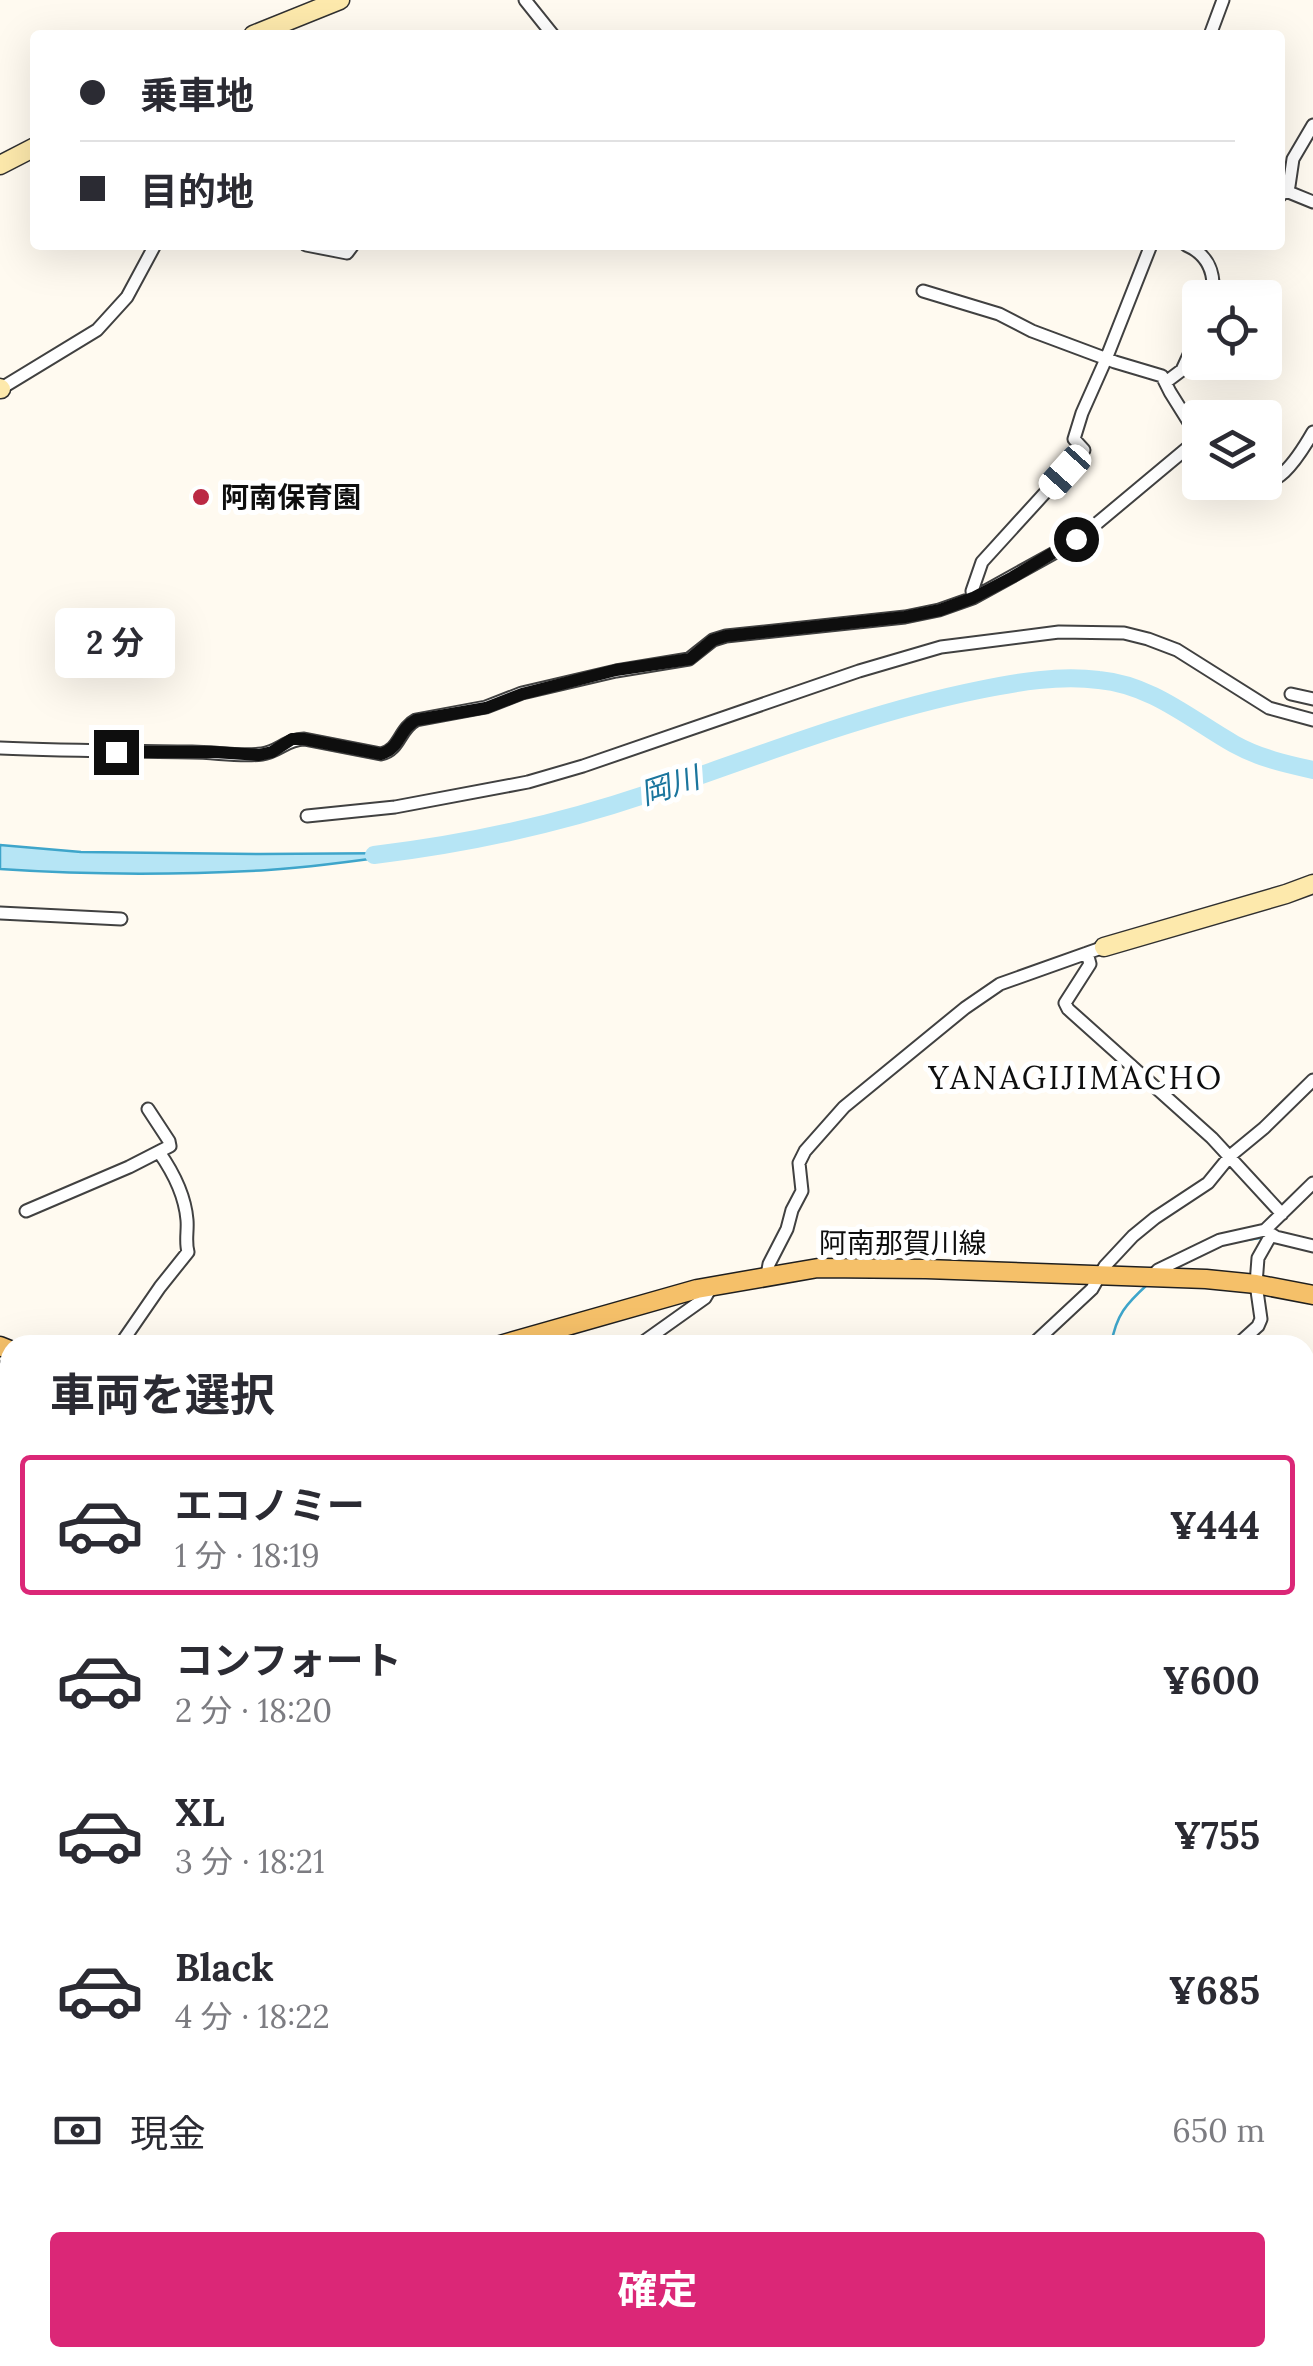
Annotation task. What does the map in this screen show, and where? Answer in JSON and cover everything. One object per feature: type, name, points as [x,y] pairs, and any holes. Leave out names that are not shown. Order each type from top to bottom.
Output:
[{"type":"main road","name":"阿南那賀川線","points":[[536,1335],[712,1286],[818,1268],[1150,1277],[1256,1284],[1313,1295]]},
{"type":"street","points":[[274,30],[340,0]]},
{"type":"street","points":[[525,0],[549,30]]},
{"type":"street","points":[[1212,30],[1223,0]]},
{"type":"street","points":[[1285,187],[1294,159],[1313,124]]},
{"type":"street","points":[[0,165],[30,149]]},
{"type":"street","points":[[1285,194],[1313,202]]},
{"type":"street","points":[[0,389],[97,330],[127,297],[152,250]]},
{"type":"street","points":[[973,598],[982,562],[1084,450],[1074,439],[1082,413],[1149,250]]},
{"type":"street","points":[[1195,250],[1205,259],[1214,280]]},
{"type":"street","points":[[924,291],[999,314],[1106,359],[1156,373],[1162,376],[1182,412]]},
{"type":"street","points":[[1166,382],[1182,370]]},
{"type":"street","points":[[1282,473],[1299,458],[1313,432]]},
{"type":"street","points":[[0,748],[259,755],[292,739],[304,739],[381,754],[395,748],[408,724],[416,720],[486,708],[522,694],[616,670],[690,659],[713,640],[726,636],[905,617],[973,598],[1056,552],[1182,454]]},
{"type":"street","points":[[307,816],[396,808],[528,782],[941,647],[1060,632],[1124,633],[1148,638],[1194,659],[1269,708],[1313,720]]},
{"type":"street","points":[[1290,694],[1313,699]]},
{"type":"street","points":[[768,1275],[769,1264],[802,1191],[798,1163],[804,1152],[844,1108],[964,1008],[1000,984],[1095,950],[1313,884]]},
{"type":"street","points":[[0,913],[121,919]]},
{"type":"street","points":[[1095,950],[1064,1004],[1186,1113],[1282,1214]]},
{"type":"street","points":[[1043,1335],[1092,1289],[1107,1264],[1133,1236],[1208,1183],[1230,1156],[1313,1080]]},
{"type":"street","points":[[26,1211],[170,1146],[148,1109]]},
{"type":"street","points":[[127,1335],[188,1252],[186,1209],[174,1174],[159,1152]]},
{"type":"street","points":[[1248,1335],[1261,1319],[1256,1284],[1258,1258],[1268,1232],[1313,1182]]},
{"type":"street","points":[[1150,1277],[1220,1240],[1268,1232],[1313,1246]]},
{"type":"street","points":[[653,1335],[705,1298],[712,1286]]},
{"type":"water","points":[[0,845],[81,852],[412,853],[268,870],[100,873],[0,869]]},
{"type":"waterway","name":"岡川","points":[[374,855],[546,824],[894,711],[1039,680],[1069,678],[1118,683],[1170,704],[1243,749],[1313,770]]},
{"type":"waterway","points":[[1240,1241],[1265,1234]]},
{"type":"waterway","points":[[1114,1335],[1123,1311],[1148,1284]]},
{"type":"place","name":"阿南保育園","points":[[201,497]]},
{"type":"district","name":"YANAGIJIMACHO","points":[[1076,1078]]},
{"type":"route","points":[[116,752],[259,755],[292,739],[304,739],[388,753],[408,724],[416,720],[486,708],[522,694],[616,670],[690,659],[713,640],[726,636],[940,610],[973,598],[1076,539]]}]
